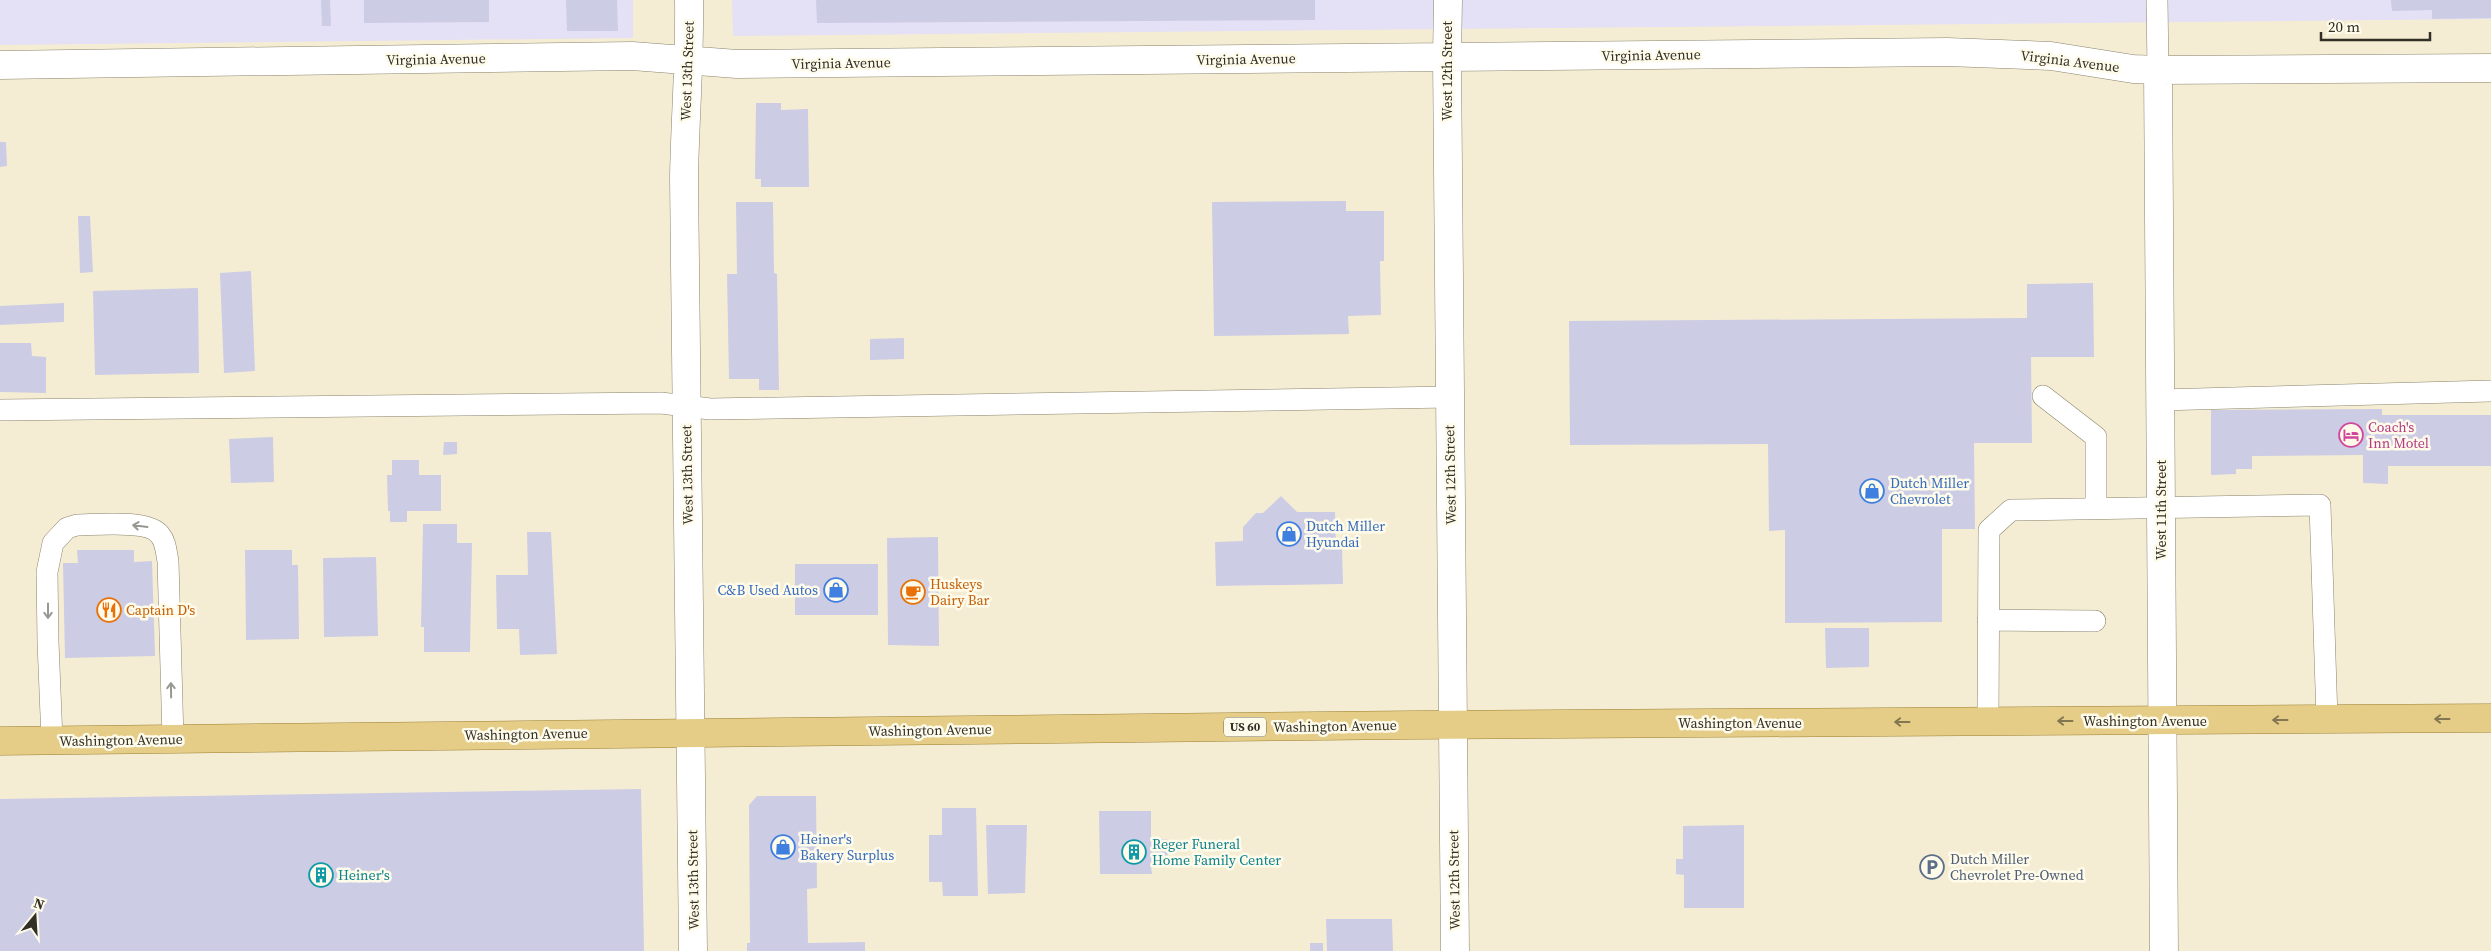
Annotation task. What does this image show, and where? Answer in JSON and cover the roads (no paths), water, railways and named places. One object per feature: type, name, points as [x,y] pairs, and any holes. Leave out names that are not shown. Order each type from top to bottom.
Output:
[{"type":"main road","name":"Washington Avenue","points":[[0,741],[692,732],[2491,718]]},
{"type":"street","name":"West 13th Street","points":[[689,0],[690,61],[685,120],[684,178],[692,732],[693,951]]},
{"type":"street","name":"West 12th Street","points":[[1448,0],[1446,57],[1455,951]]},
{"type":"street","name":"Virginia Avenue","points":[[0,65],[632,56],[737,64],[1947,52],[2051,56],[2133,69],[2158,70],[2491,68]]},
{"type":"street","name":"West 11th Street","points":[[2158,70],[2164,951]]},
{"type":"lane","points":[[2158,0],[2158,70]]},
{"type":"lane","points":[[2160,400],[2491,391]]},
{"type":"lane","points":[[2043,396],[2096,436],[2096,508]]},
{"type":"lane","points":[[0,410],[661,403],[710,409],[1450,397]]},
{"type":"lane","points":[[1988,722],[1989,530],[2011,510],[2320,505],[2327,719]]},
{"type":"lane","points":[[52,740],[47,572],[53,543],[67,528],[77,526],[143,525],[160,534],[165,544],[168,561],[173,739]]},
{"type":"lane","points":[[1988,620],[2096,621]]},
{"type":"place","name":"Coach's Inn Motel","points":[[2351,435]]},
{"type":"place","name":"Dutch Miller Chevrolet","points":[[1872,491]]},
{"type":"place","name":"Dutch Miller Hyundai","points":[[1289,534]]},
{"type":"place","name":"C&B Used Autos","points":[[836,590]]},
{"type":"place","name":"Huskeys Dairy Bar","points":[[913,592]]},
{"type":"place","name":"Captain D's","points":[[109,610]]},
{"type":"place","name":"Heiner's Bakery Surplus","points":[[783,847]]},
{"type":"place","name":"Reger Funeral Home Family Center","points":[[1134,852]]},
{"type":"place","name":"Dutch Miller Chevrolet Pre-Owned","points":[[1932,867]]},
{"type":"place","name":"Heiner's","points":[[321,875]]}]
